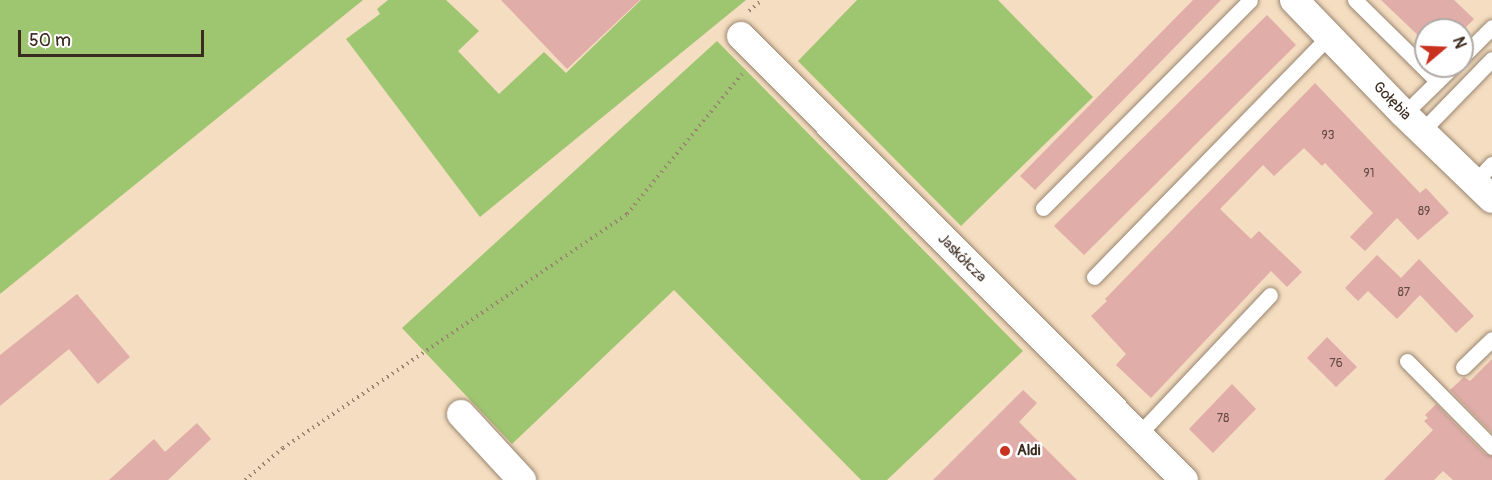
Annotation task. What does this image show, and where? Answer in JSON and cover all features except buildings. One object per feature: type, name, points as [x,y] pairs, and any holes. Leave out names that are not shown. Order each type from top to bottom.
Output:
[{"type":"street","name":"Gołębia","points":[[1294,0],[1413,123],[1486,182]]},
{"type":"street","name":"Jaskółcza","points":[[750,44],[1184,480]]},
{"type":"street","points":[[461,414],[522,480]]},
{"type":"lane","points":[[1043,208],[1250,0]]},
{"type":"lane","points":[[1355,0],[1437,81]]},
{"type":"lane","points":[[1474,45],[1492,27]]},
{"type":"lane","points":[[1094,277],[1329,36]]},
{"type":"lane","points":[[1413,123],[1492,59]]},
{"type":"lane","points":[[1413,123],[1440,78]]},
{"type":"lane","points":[[1139,434],[1270,295]]},
{"type":"lane","points":[[1463,367],[1492,339]]},
{"type":"lane","points":[[1407,362],[1492,447]]},
{"type":"path","points":[[245,480],[283,448],[627,214],[750,44]]},
{"type":"green space","points":[[0,0],[363,0],[0,294]]},
{"type":"green space","points":[[388,0],[446,0],[479,31],[458,51],[499,94],[544,52],[566,73],[641,0],[746,0],[480,217],[346,39],[380,14],[377,9]]},
{"type":"green space","points":[[857,0],[998,0],[1093,97],[961,226],[798,61]]},
{"type":"green space","points":[[717,41],[1023,351],[887,480],[861,480],[674,290],[512,444],[402,328]]},
{"type":"place","name":"Aldi","points":[[1005,451]]}]
